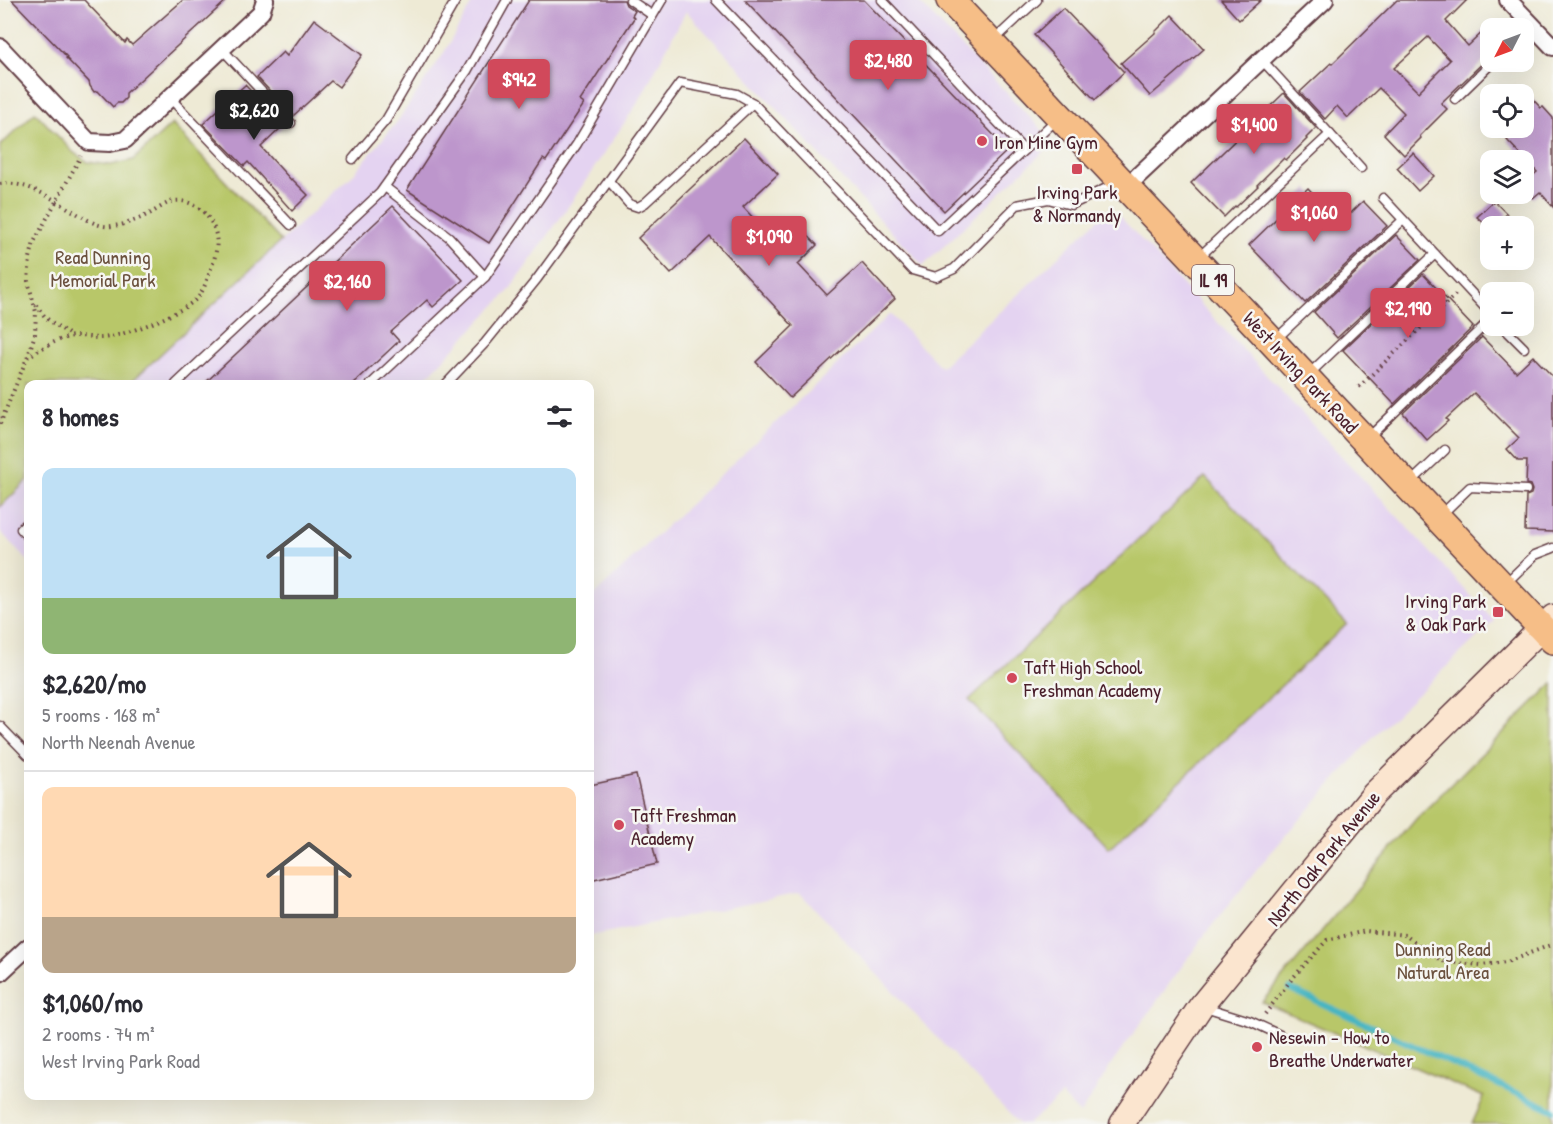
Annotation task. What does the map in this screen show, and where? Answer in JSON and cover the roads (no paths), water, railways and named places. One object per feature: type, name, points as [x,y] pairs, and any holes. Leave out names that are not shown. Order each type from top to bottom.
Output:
[{"type":"main road","name":"West Irving Park Road","points":[[950,0],[1502,586],[1549,628]]},
{"type":"street","points":[[0,47],[89,142],[110,143],[125,140],[261,12],[265,0]]},
{"type":"street","points":[[1123,184],[1262,60],[1325,0]]},
{"type":"street","points":[[1508,0],[1521,18]]},
{"type":"street","points":[[1534,32],[1553,47]]},
{"type":"street","name":"North Oak Park Avenue","points":[[1122,1124],[1201,1006],[1374,794],[1549,628]]},
{"type":"street","points":[[0,973],[24,951]]},
{"type":"lane","points":[[353,159],[386,120],[456,0]]},
{"type":"lane","points":[[180,380],[380,193],[466,70],[507,0]]},
{"type":"lane","points":[[630,0],[652,15]]},
{"type":"lane","points":[[375,380],[485,277],[577,144],[662,0]]},
{"type":"lane","points":[[716,0],[938,231],[1059,116]]},
{"type":"lane","points":[[882,0],[1024,150]]},
{"type":"lane","points":[[990,43],[1037,0]]},
{"type":"lane","points":[[222,49],[291,123]]},
{"type":"lane","points":[[1262,60],[1361,168]]},
{"type":"lane","points":[[1455,99],[1483,72]]},
{"type":"lane","points":[[450,380],[485,342],[537,279],[680,83],[737,94],[753,103],[912,270],[936,277],[954,269],[1017,205],[1048,199],[1071,205],[1123,184]]},
{"type":"lane","points":[[170,98],[291,225]]},
{"type":"lane","points":[[609,181],[629,204],[638,207],[753,103]]},
{"type":"lane","points":[[1196,261],[1330,134]]},
{"type":"lane","points":[[385,187],[449,237],[485,277]]},
{"type":"lane","points":[[1383,198],[1480,302]]},
{"type":"lane","points":[[1272,342],[1403,220]]},
{"type":"lane","points":[[1305,377],[1435,254]]},
{"type":"lane","points":[[1365,441],[1480,330]]},
{"type":"lane","points":[[1512,336],[1524,348]]},
{"type":"lane","points":[[1407,486],[1445,450]]},
{"type":"lane","points":[[1438,518],[1470,487],[1526,490]]},
{"type":"lane","points":[[1502,586],[1535,555],[1553,548]]},
{"type":"lane","points":[[0,726],[24,751]]},
{"type":"lane","points":[[1201,1006],[1257,1024],[1280,1035]]},
{"type":"waterway","points":[[1290,989],[1553,1110]]},
{"type":"place","name":"Iron Mine Gym","points":[[982,141]]},
{"type":"place","name":"Irving Park & Normandy","points":[[1077,169]]},
{"type":"place","name":"Irving Park & Oak Park","points":[[1498,612]]},
{"type":"place","name":"Taft High School Freshman Academy","points":[[1012,678]]},
{"type":"place","name":"Taft Freshman Academy","points":[[619,825]]},
{"type":"place","name":"Nesewin - How to Breathe Underwater","points":[[1257,1047]]},
{"type":"park label","name":"Read Dunning Memorial Park","points":[[103,268]]},
{"type":"park label","name":"Dunning Read Natural Area","points":[[1443,960]]}]
